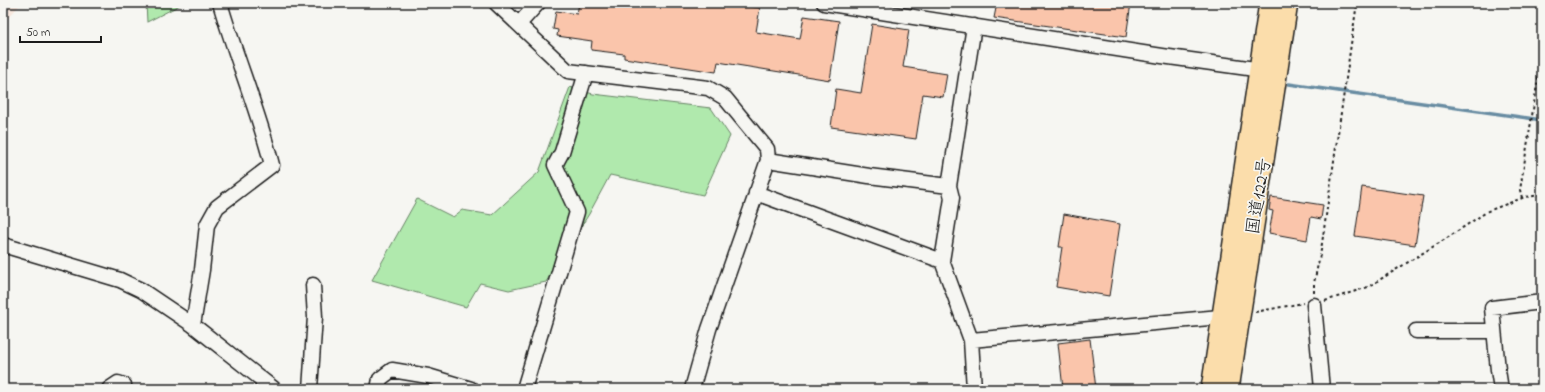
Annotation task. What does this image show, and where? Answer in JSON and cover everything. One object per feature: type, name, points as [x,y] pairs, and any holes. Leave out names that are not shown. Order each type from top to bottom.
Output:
[{"type":"highway","name":"国道122号","points":[[1212,389],[1231,316],[1268,70],[1270,3]]},
{"type":"highway","name":"国道122号","points":[[1268,70],[1287,3]]},
{"type":"highway","name":"国道122号","points":[[1228,389],[1231,316]]},
{"type":"street","points":[[193,325],[202,270],[207,225],[217,207],[272,165],[263,128],[220,3]]},
{"type":"street","points":[[496,3],[568,71],[708,88],[725,98],[767,149],[768,160],[709,329],[692,389]]},
{"type":"street","points":[[519,24],[538,3]]},
{"type":"street","points":[[824,3],[1162,56],[1268,70]]},
{"type":"street","points":[[974,26],[949,186],[952,198],[942,261],[971,340],[974,389]]},
{"type":"street","points":[[524,389],[577,212],[555,165],[562,152],[586,73]]},
{"type":"street","points":[[768,160],[869,176],[949,186]]},
{"type":"street","points":[[756,193],[942,261]]},
{"type":"street","points":[[3,245],[120,280],[141,290],[193,325],[265,386]]},
{"type":"street","points":[[310,389],[315,316],[314,285]]},
{"type":"street","points":[[1501,389],[1492,308],[1542,302]]},
{"type":"street","points":[[1314,305],[1322,389]]},
{"type":"street","points":[[971,340],[1231,316]]},
{"type":"street","points":[[1416,331],[1494,331]]},
{"type":"street","points":[[378,389],[380,379],[392,370],[428,376],[471,389]]},
{"type":"street","points":[[109,389],[118,383],[124,385]]},
{"type":"path","points":[[1314,305],[1314,282],[1321,250],[1357,3]]},
{"type":"path","points":[[1522,198],[1520,190],[1542,54]]},
{"type":"path","points":[[1231,316],[1306,303],[1314,305],[1368,287],[1488,211],[1522,198],[1542,195]]},
{"type":"shaded area","points":[[3,3],[43,3],[19,6],[3,23]]},
{"type":"green space","points":[[146,3],[184,3],[147,22]]},
{"type":"green space","points":[[570,87],[593,94],[711,108],[730,136],[703,195],[610,175],[589,214],[546,282],[509,290],[480,283],[466,307],[372,280],[417,199],[453,217],[462,210],[492,215],[539,172]]},
{"type":"building","points":[[579,3],[726,3],[760,8],[756,32],[800,39],[804,16],[839,21],[830,80],[718,62],[716,72],[624,58],[624,54],[591,50],[592,41],[557,36],[558,30],[553,29],[556,11],[577,14]]},
{"type":"building","points":[[997,3],[1131,3],[1126,37],[994,18]]},
{"type":"building","points":[[872,24],[909,30],[903,67],[947,74],[943,97],[923,94],[916,139],[831,127],[836,89],[861,93]]},
{"type":"building","points":[[1362,187],[1423,196],[1415,245],[1355,236]]},
{"type":"building","points":[[1271,197],[1323,205],[1321,219],[1311,217],[1307,240],[1269,233],[1273,211],[1269,210]]},
{"type":"building","points":[[1064,214],[1120,224],[1109,296],[1056,287],[1062,247],[1059,247]]},
{"type":"building","points":[[1090,339],[1096,389],[1063,389],[1058,343]]},
{"type":"waterway","points":[[1289,84],[1542,120]]}]
